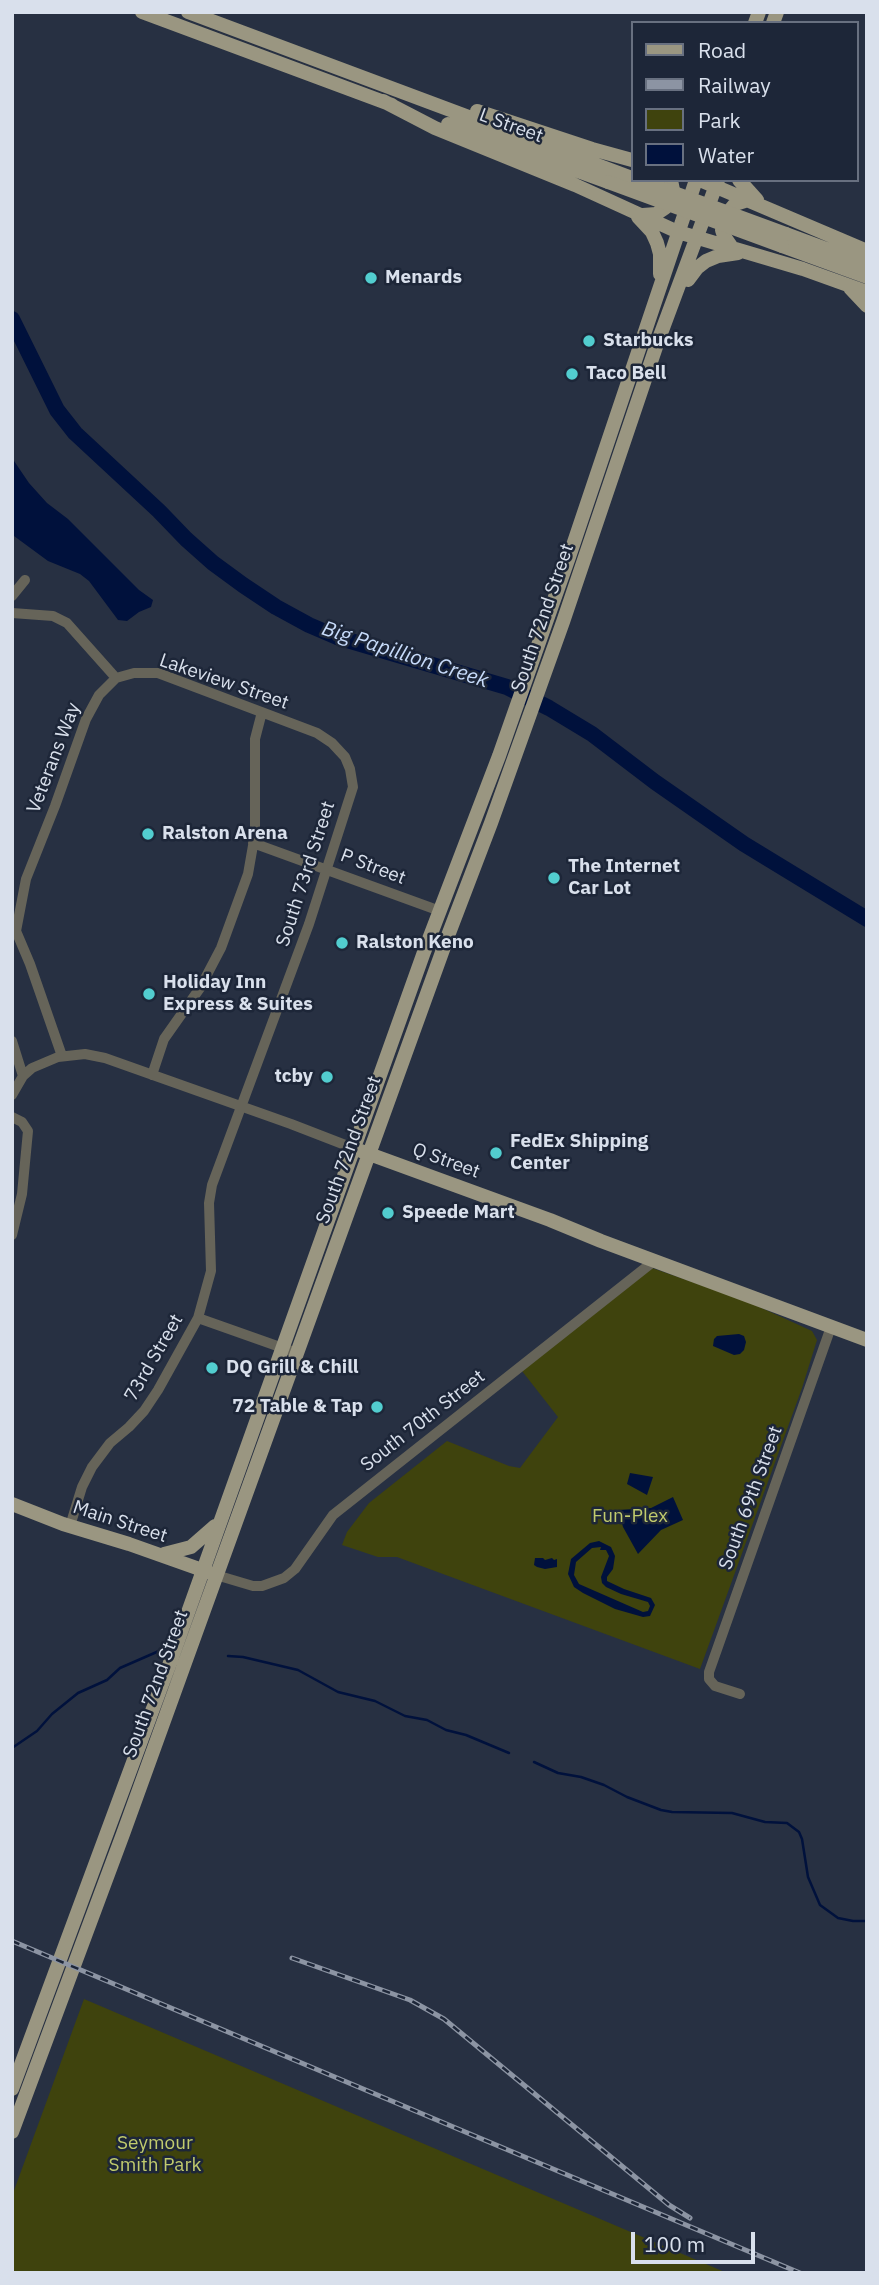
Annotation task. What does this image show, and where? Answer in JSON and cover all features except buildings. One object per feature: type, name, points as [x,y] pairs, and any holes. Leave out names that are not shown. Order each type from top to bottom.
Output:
[{"type":"main road","name":"L Street","points":[[142,12],[383,101],[610,176],[630,178]]},
{"type":"main road","name":"L Street","points":[[188,12],[394,89],[610,176],[784,240],[867,264]]},
{"type":"main road","points":[[394,89],[506,119],[630,159]]},
{"type":"main road","points":[[383,101],[435,128],[575,185],[697,240],[803,269],[867,292]]},
{"type":"main road","name":"L Street","points":[[644,182],[867,277]]},
{"type":"main road","points":[[641,215],[656,215],[665,208],[673,190],[671,182]]},
{"type":"main road","name":"South 72nd Street","points":[[12,2089],[117,1808],[353,1148],[508,730],[697,182]]},
{"type":"main road","points":[[741,182],[754,198],[769,209]]},
{"type":"main road","points":[[717,183],[748,200],[865,249]]},
{"type":"main road","name":"South 72nd Street","points":[[12,2132],[522,738],[717,183]]},
{"type":"main road","points":[[733,248],[722,230],[725,216],[735,204],[748,200]]},
{"type":"main road","points":[[626,208],[652,232],[660,254],[661,265],[653,306]]},
{"type":"main road","points":[[670,311],[690,276],[706,261],[729,253],[753,255]]},
{"type":"main road","points":[[846,285],[867,306]]},
{"type":"main road","points":[[430,984],[428,966],[443,921],[440,911]]},
{"type":"main road","name":"Q Street","points":[[353,1148],[867,1340]]},
{"type":"main road","name":"Main Street","points":[[12,1504],[216,1575]]},
{"type":"main road","points":[[161,1555],[191,1547],[219,1523]]},
{"type":"street","points":[[12,596],[25,580]]},
{"type":"street","points":[[12,613],[53,616],[67,623],[116,678]]},
{"type":"street","name":"Lakeview Street","points":[[116,678],[134,673],[158,673],[317,733],[332,743],[345,757],[350,769]]},
{"type":"street","name":"Veterans Way","points":[[62,1056],[16,931],[26,879],[86,719],[99,695],[116,678]]},
{"type":"street","points":[[152,1075],[164,1039],[200,988],[221,948],[248,874],[256,789],[255,739],[262,712]]},
{"type":"street","name":"South 73rd Street","points":[[241,1107],[279,1009],[327,868],[353,786],[350,769]]},
{"type":"street","name":"P Street","points":[[253,843],[440,911]]},
{"type":"street","points":[[12,1041],[23,1076]]},
{"type":"street","name":"Q Street","points":[[13,1089],[23,1076],[40,1064],[62,1056],[92,1055],[353,1148]]},
{"type":"street","name":"73rd Street","points":[[70,1526],[82,1487],[92,1467],[110,1443],[144,1412],[198,1318],[211,1271],[209,1202],[212,1185],[241,1107]]},
{"type":"street","points":[[12,1117],[22,1122],[28,1131],[22,1194],[12,1235]]},
{"type":"street","name":"South 70th Street","points":[[216,1575],[253,1586],[284,1578],[295,1569],[333,1515],[654,1261]]},
{"type":"street","points":[[198,1318],[297,1353]]},
{"type":"street","name":"South 69th Street","points":[[740,1694],[715,1686],[711,1682],[709,1672],[831,1327]]},
{"type":"green space","name":"Fun-Plex","points":[[652,1268],[744,1300],[812,1331],[817,1340],[700,1669],[397,1557],[378,1557],[342,1545],[347,1532],[369,1503],[447,1441],[520,1468],[558,1417],[522,1371]]},
{"type":"green space","name":"Seymour Smith Park","points":[[84,1999],[727,2273],[12,2273],[12,2196]]},
{"type":"water","points":[[12,458],[47,503],[68,519],[139,590],[153,600],[151,607],[127,621],[118,620],[89,581],[80,574],[48,561],[14,536]]},
{"type":"water","points":[[717,1336],[744,1336],[746,1342],[740,1354],[734,1355],[713,1346]]},
{"type":"water","points":[[630,1473],[653,1477],[647,1495],[627,1484]]},
{"type":"water","points":[[673,1497],[683,1520],[661,1530],[638,1554],[623,1527],[618,1510],[651,1508]]},
{"type":"water","points":[[599,1541],[611,1547],[615,1556],[607,1581],[651,1598],[655,1605],[650,1616],[643,1617],[615,1609],[574,1587],[568,1574],[571,1559],[590,1543]],"holes":[[[601,1547],[600,1550],[606,1550],[609,1556],[601,1577],[602,1583],[621,1594],[648,1602],[648,1611],[643,1612],[579,1584],[574,1575],[576,1562],[592,1548]]]},
{"type":"water","points":[[535,1558],[557,1559],[557,1567],[537,1567],[534,1565]]},
{"type":"waterway","name":"Big Papillion Creek","points":[[12,319],[57,410],[75,433],[186,539],[243,585],[276,607],[337,637],[507,687],[549,708],[592,734],[744,844],[867,919]]},
{"type":"waterway","points":[[12,1748],[37,1731],[52,1714],[78,1693],[107,1680],[120,1668],[159,1651]]},
{"type":"waterway","points":[[228,1656],[298,1670],[338,1692],[375,1701],[405,1716],[427,1720],[446,1730],[466,1735],[509,1753]]},
{"type":"waterway","points":[[534,1762],[558,1773],[604,1785],[661,1810],[732,1813],[765,1822],[787,1823],[799,1832],[802,1839],[808,1877],[820,1905],[838,1918],[867,1921]]},
{"type":"railway","points":[[12,1941],[800,2273]]},
{"type":"railway","points":[[292,1958],[410,2000],[444,2019],[669,2205],[690,2218]]},
{"type":"place","name":"Menards","points":[[371,278]]},
{"type":"place","name":"Starbucks","points":[[589,341]]},
{"type":"place","name":"Taco Bell","points":[[572,374]]},
{"type":"place","name":"Ralston Arena","points":[[148,834]]},
{"type":"place","name":"The Internet Car Lot","points":[[554,878]]},
{"type":"place","name":"Ralston Keno","points":[[342,943]]},
{"type":"place","name":"Holiday Inn Express & Suites","points":[[149,994]]},
{"type":"place","name":"tcby","points":[[327,1077]]},
{"type":"place","name":"FedEx Shipping Center","points":[[496,1153]]},
{"type":"place","name":"Speede Mart","points":[[388,1213]]},
{"type":"place","name":"DQ Grill & Chill","points":[[212,1368]]},
{"type":"place","name":"72 Table & Tap","points":[[377,1407]]}]
